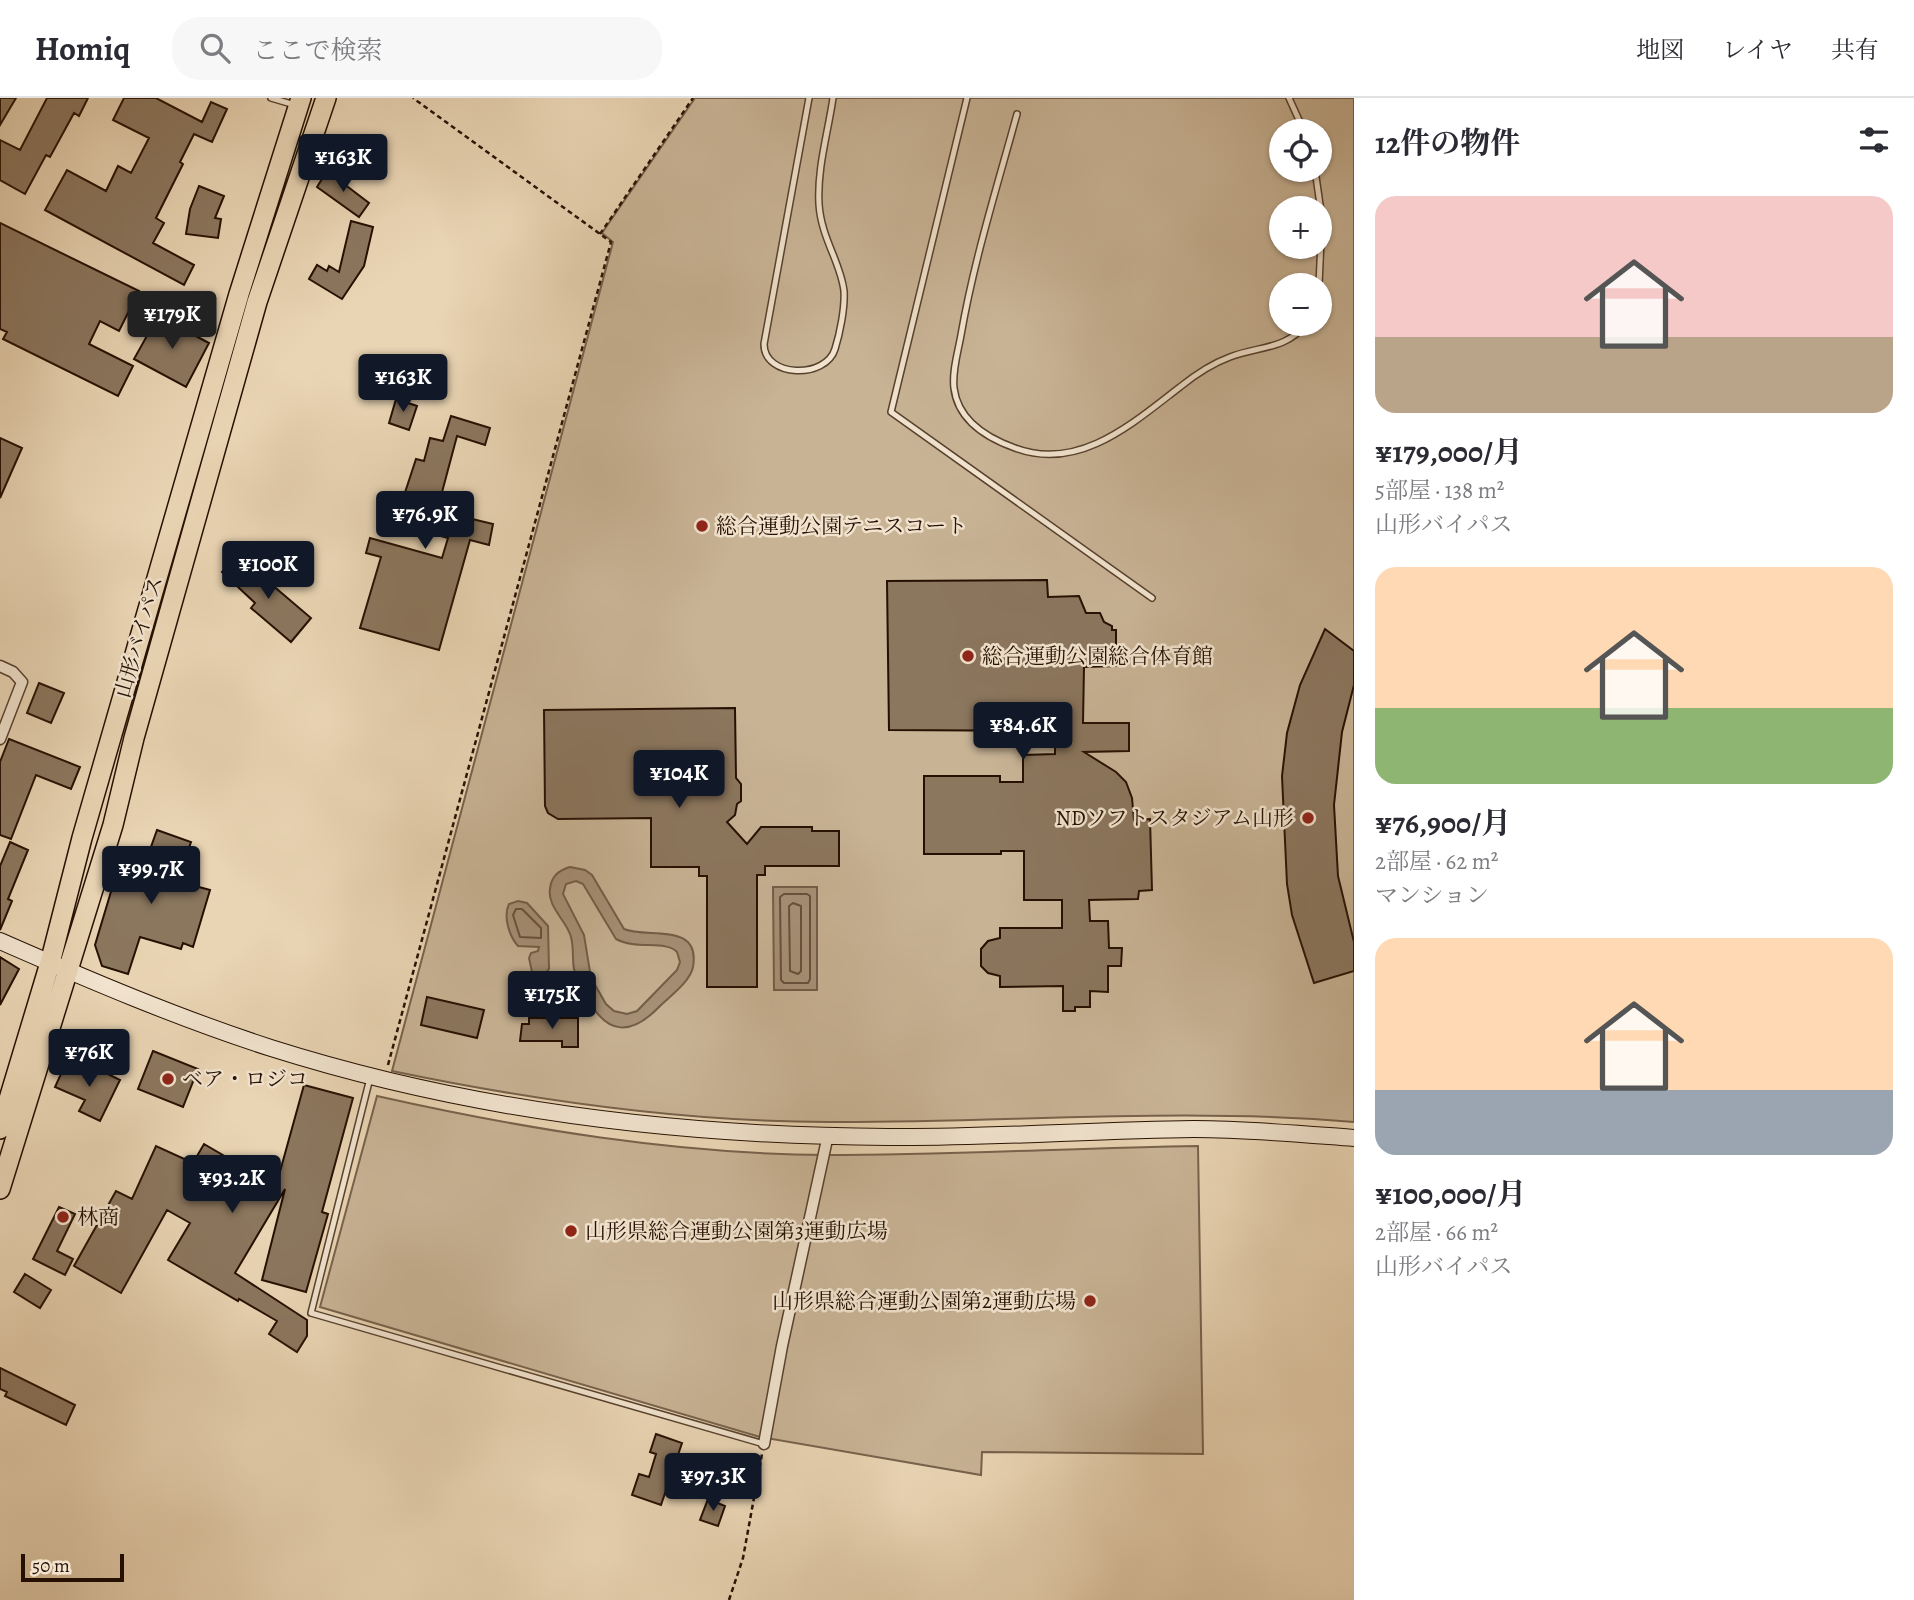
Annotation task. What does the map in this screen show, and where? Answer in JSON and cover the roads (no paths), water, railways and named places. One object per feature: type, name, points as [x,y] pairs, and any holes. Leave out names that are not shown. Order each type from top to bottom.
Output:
[{"type":"highway","name":"山形バイパス","points":[[0,1129],[113,825],[134,738],[257,302],[326,98]]},
{"type":"highway","name":"山形バイパス","points":[[0,1189],[59,967],[82,838],[239,294],[300,102]]},
{"type":"street","points":[[0,666],[13,672],[22,682],[0,739]]},
{"type":"street","points":[[0,941],[148,1005],[270,1048],[445,1093],[585,1117],[682,1128],[828,1135],[948,1137],[1198,1129],[1354,1138]]},
{"type":"street","points":[[764,1444],[782,1346],[828,1135]]},
{"type":"lane","points":[[271,98],[300,102]]},
{"type":"lane","points":[[809,98],[764,344],[765,358],[770,362],[776,366],[796,369],[816,368],[830,359],[835,350],[844,301],[842,285],[823,233],[819,204],[822,159],[833,98]]},
{"type":"lane","points":[[967,98],[891,412],[1152,598]]},
{"type":"lane","points":[[1289,98],[1299,119]]},
{"type":"lane","points":[[1017,114],[967,300],[956,364],[954,388],[962,411],[978,430],[998,442],[1043,454],[1089,448],[1111,438],[1203,369],[1232,356],[1286,342],[1293,336]]},
{"type":"lane","points":[[1317,182],[1322,218],[1320,273]]},
{"type":"lane","points":[[378,1077],[311,1313],[764,1444]]},
{"type":"water","points":[[570,867],[585,870],[592,875],[624,929],[670,934],[689,943],[693,953],[693,967],[688,978],[639,1023],[620,1027],[603,1020],[580,984],[574,969],[571,937],[550,896],[554,878],[559,872]],"holes":[[[576,881],[583,884],[616,939],[632,944],[666,946],[677,952],[680,962],[677,970],[637,1011],[627,1014],[614,1011],[606,1004],[591,978],[584,935],[563,894],[566,884]]]},
{"type":"water","points":[[773,887],[817,887],[817,990],[774,990]]},
{"type":"water","points":[[518,901],[527,903],[548,926],[549,969],[544,975],[532,972],[529,958],[539,947],[518,946],[510,931],[507,909],[509,904]]},
{"type":"place","name":"総合運動公園テニスコート","points":[[702,526]]},
{"type":"place","name":"総合運動公園総合体育館","points":[[968,656]]},
{"type":"place","name":"NDソフトスタジアム山形","points":[[1308,818]]},
{"type":"place","name":"ベア・ロジコ","points":[[168,1079]]},
{"type":"place","name":"林商","points":[[63,1217]]},
{"type":"place","name":"山形県総合運動公園第3運動広場","points":[[571,1231]]},
{"type":"place","name":"山形県総合運動公園第2運動広場","points":[[1090,1301]]}]
